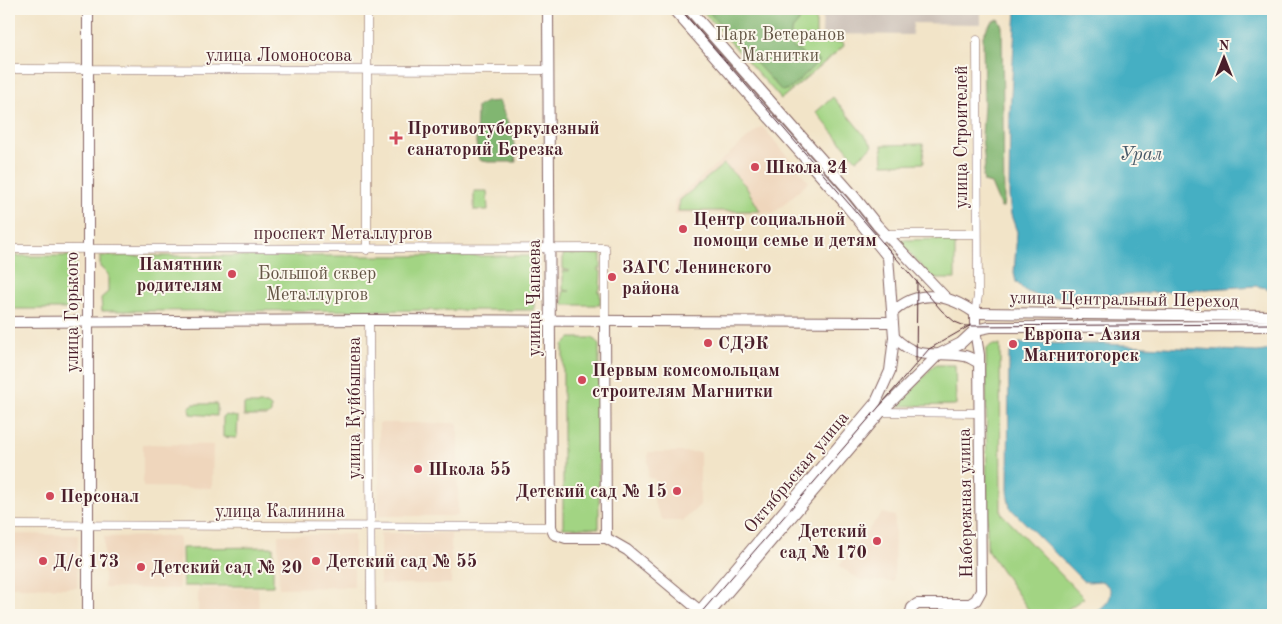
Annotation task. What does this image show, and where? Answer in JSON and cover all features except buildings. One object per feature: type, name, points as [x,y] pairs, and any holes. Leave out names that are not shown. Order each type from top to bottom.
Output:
[{"type":"street","name":"улица Горького","points":[[88,9],[88,615]]},
{"type":"street","points":[[367,9],[367,250]]},
{"type":"street","name":"улица Чапаева","points":[[548,9],[551,527]]},
{"type":"street","points":[[673,9],[842,200],[888,257],[894,337],[903,346],[914,352],[926,355],[966,356],[979,363]]},
{"type":"street","points":[[689,9],[886,234],[946,298]]},
{"type":"street","name":"улица Строителей","points":[[975,314],[978,296],[977,40]]},
{"type":"street","name":"улица Ломоносова","points":[[9,69],[549,70]]},
{"type":"street","points":[[876,243],[886,234]]},
{"type":"street","name":"улица Строителей","points":[[886,234],[977,234]]},
{"type":"street","name":"проспект Металлургов","points":[[9,250],[605,248],[605,321]]},
{"type":"street","points":[[892,317],[901,304],[911,298],[928,296],[946,298],[961,303],[975,314],[975,330],[961,343],[939,354]]},
{"type":"street","name":"улица Центральный Переход","points":[[975,314],[1273,316]]},
{"type":"street","points":[[9,322],[605,321],[892,317]]},
{"type":"street","name":"улица Куйбышева","points":[[369,320],[371,615]]},
{"type":"street","points":[[605,321],[606,538]]},
{"type":"street","name":"улица Центральный Переход","points":[[975,330],[990,327],[1273,326]]},
{"type":"street","name":"Набережная улица","points":[[910,615],[912,608],[917,604],[970,604],[976,600],[981,591],[979,363],[975,330]]},
{"type":"street","name":"Октябрьская улица","points":[[702,614],[876,402],[890,371],[894,337]]},
{"type":"street","name":"Октябрьская улица","points":[[702,614],[882,412],[939,354]]},
{"type":"street","points":[[882,412],[980,413]]},
{"type":"street","name":"улица Калинина","points":[[9,525],[551,527]]},
{"type":"street","points":[[551,527],[554,534],[566,538],[606,538],[627,550],[702,614]]},
{"type":"shaded area","points":[[823,9],[981,9],[981,24],[913,23],[912,35],[822,34]]},
{"type":"shaded area","name":"Школа 24","points":[[762,126],[809,182],[774,213],[675,215],[674,200]]},
{"type":"shaded area","name":"Школа 55","points":[[379,423],[458,423],[458,516],[379,516]]},
{"type":"shaded area","points":[[143,444],[213,445],[212,488],[143,487]]},
{"type":"shaded area","name":"Детский сад № 15","points":[[648,452],[700,452],[700,505],[683,521],[663,521],[654,503],[655,479],[648,478]]},
{"type":"shaded area","name":"Детский сад № 170","points":[[882,513],[895,516],[894,582],[860,580],[839,566]]},
{"type":"shaded area","points":[[380,533],[451,533],[451,584],[380,584]]},
{"type":"shaded area","name":"Д/с 173","points":[[9,534],[78,535],[77,588],[9,587]]},
{"type":"shaded area","name":"Детский сад № 55","points":[[354,534],[354,587],[279,588],[278,535]]},
{"type":"shaded area","name":"Детский сад № 20","points":[[179,536],[179,589],[104,588],[104,537]]},
{"type":"shaded area","points":[[258,588],[259,615],[198,615],[198,589]]},
{"type":"green space","name":"Парк Ветеранов Магнитки","points":[[701,9],[816,9],[816,43],[843,42],[844,46],[781,99]]},
{"type":"green space","name":"Парк Ветеранов Магнитки","points":[[706,9],[805,9],[798,23],[791,31],[791,46],[810,59],[816,58],[819,61],[791,88],[782,91]]},
{"type":"green space","points":[[998,19],[1002,26],[1004,199],[1003,207],[1001,208],[991,184],[984,182],[985,165],[982,137],[984,104],[983,36],[991,23]]},
{"type":"green space","points":[[833,97],[873,146],[856,160],[816,112]]},
{"type":"green space","points":[[499,101],[513,136],[516,162],[488,162],[479,160],[476,143],[477,107],[486,102]]},
{"type":"green space","points":[[923,144],[924,163],[883,164],[882,145]]},
{"type":"green space","points":[[724,164],[745,185],[760,211],[678,211],[680,200]]},
{"type":"green space","points":[[474,191],[487,191],[488,210],[474,210]]},
{"type":"green space","points":[[955,239],[955,279],[933,279],[898,240]]},
{"type":"green space","points":[[563,254],[601,254],[601,269],[598,269],[598,271],[601,271],[600,289],[598,290],[600,292],[600,305],[563,305],[563,291],[570,291],[563,290],[563,271],[570,271],[563,269]]},
{"type":"green space","points":[[9,256],[76,256],[76,267],[73,268],[73,298],[76,298],[76,309],[9,309]]},
{"type":"green space","name":"Большой сквер Металлургов","points":[[100,256],[534,256],[534,310],[102,311],[101,298],[108,292],[108,274],[100,267]]},
{"type":"green space","points":[[570,338],[593,338],[599,345],[599,528],[563,528],[563,345]]},
{"type":"green space","points":[[991,345],[1000,345],[1001,513],[1084,598],[1059,615],[1032,615],[987,549],[986,350]]},
{"type":"green space","points":[[934,365],[955,365],[956,405],[899,406]]},
{"type":"green space","points":[[194,404],[217,404],[217,416],[190,414],[189,407]]},
{"type":"green space","points":[[244,404],[267,404],[271,407],[271,413],[266,416],[244,416]]},
{"type":"green space","points":[[225,415],[238,417],[236,438],[223,437],[223,417]]},
{"type":"green space","points":[[273,547],[273,586],[183,586],[182,548]]},
{"type":"water","name":"Урал","points":[[1016,9],[1273,9],[1273,291],[1256,286],[1065,298],[1038,296],[1025,291],[1016,282],[1014,273],[1017,232],[1011,215],[1009,196],[1010,113]]},
{"type":"water","points":[[1020,343],[1107,344],[1257,352],[1265,351],[1273,346],[1273,615],[1096,615],[1097,611],[1108,601],[1111,593],[1110,589],[1101,581],[1083,581],[1010,508],[1008,498],[1009,356],[1013,347]]},
{"type":"tram line","points":[[680,9],[942,311],[955,322],[965,326],[1273,324]]},
{"type":"tram line","points":[[916,366],[917,281]]},
{"type":"tram line","points":[[699,615],[929,349],[971,325]]},
{"type":"place","name":"Противотуберкулезный санаторий Березка","points":[[396,138]]},
{"type":"place","name":"Школа 24","points":[[755,167]]},
{"type":"place","name":"Центр социальной помощи семье и детям","points":[[683,229]]},
{"type":"place","name":"Памятник родителям","points":[[232,274]]},
{"type":"place","name":"ЗАГС Ленинского района","points":[[612,277]]},
{"type":"place","name":"СДЭК","points":[[708,343]]},
{"type":"place","name":"Европа - Азия Магнитогорск","points":[[1013,344]]},
{"type":"place","name":"Первым комсомольцам строителям Магнитки","points":[[582,380]]},
{"type":"place","name":"Школа 55","points":[[418,469]]},
{"type":"place","name":"Детский сад № 15","points":[[677,491]]},
{"type":"place","name":"Персонал","points":[[50,496]]},
{"type":"place","name":"Детский сад № 170","points":[[877,541]]},
{"type":"place","name":"Д/с 173","points":[[43,561]]},
{"type":"place","name":"Детский сад № 55","points":[[316,561]]},
{"type":"place","name":"Детский сад № 20","points":[[141,567]]}]
